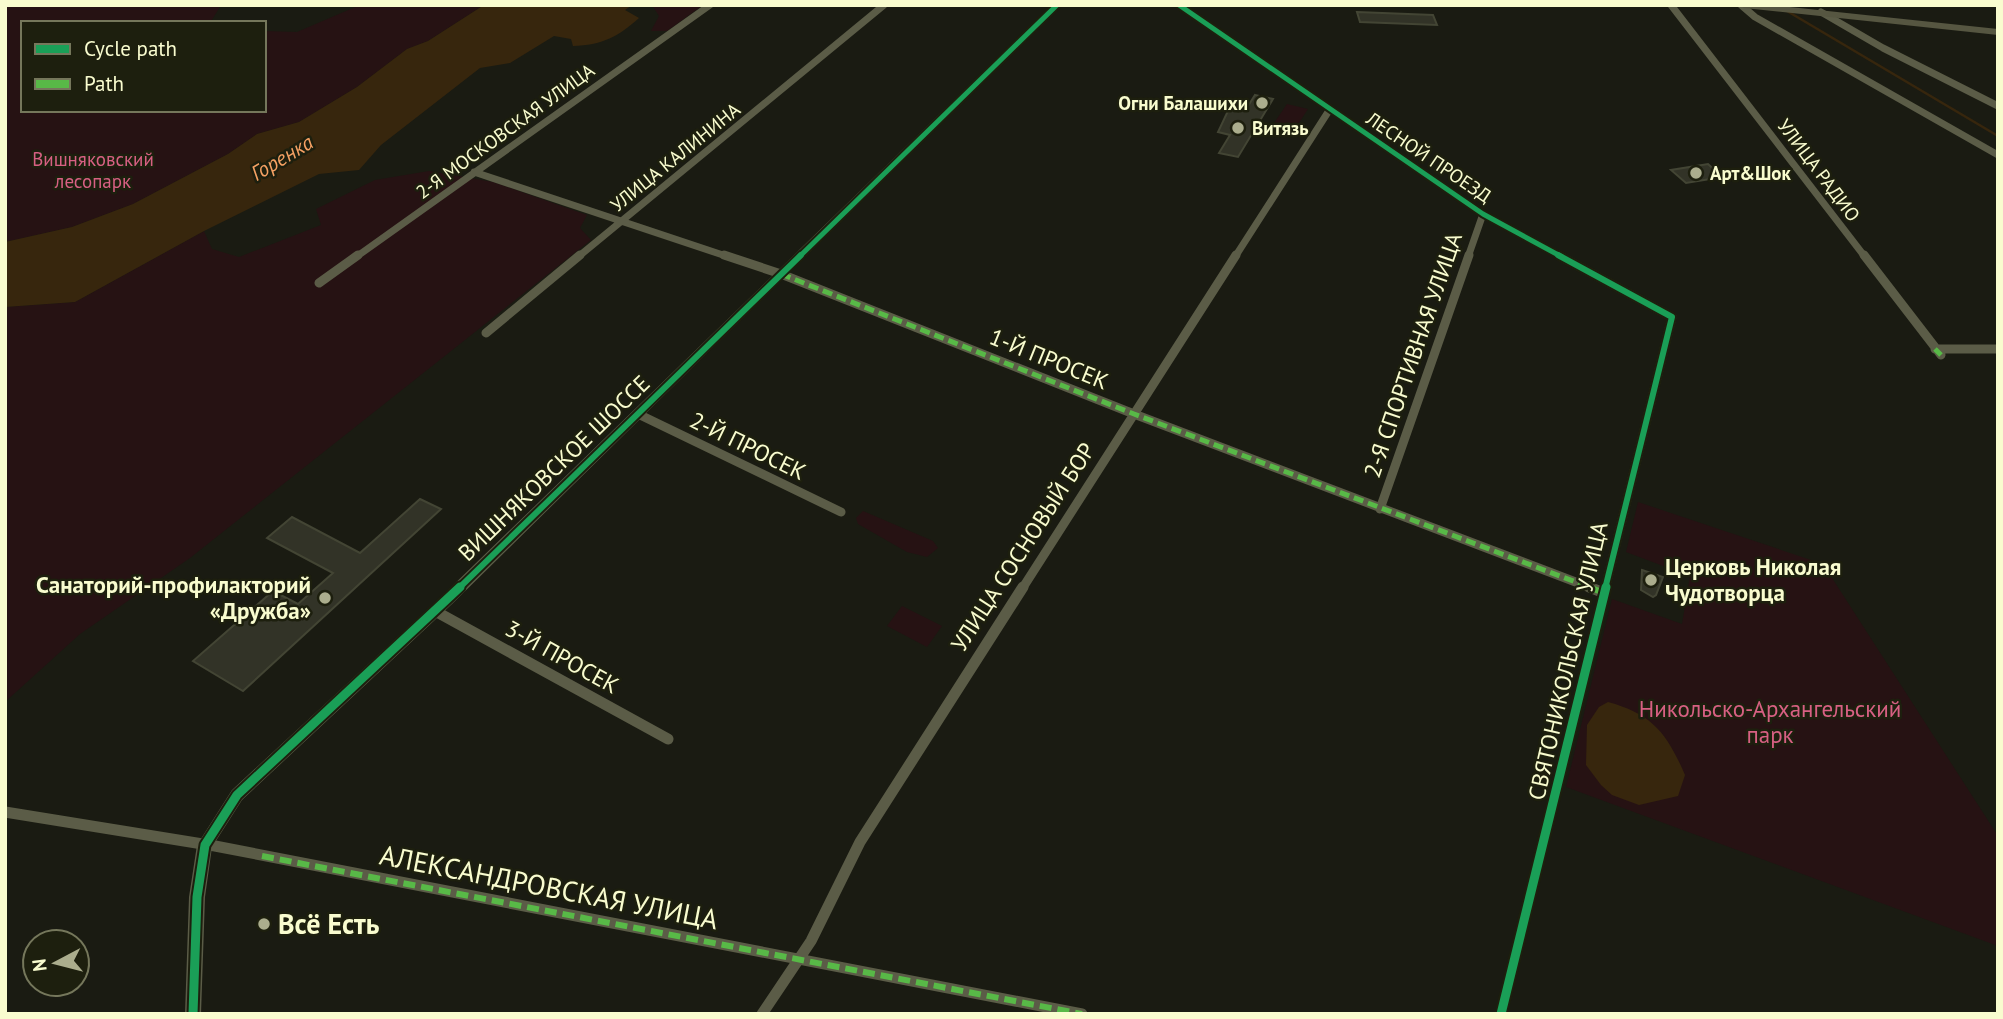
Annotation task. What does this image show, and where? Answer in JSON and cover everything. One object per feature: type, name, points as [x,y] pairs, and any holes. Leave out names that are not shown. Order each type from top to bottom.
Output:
[{"type":"main road","points":[[1743,5],[1998,32]]},
{"type":"street","name":"2-Я МОСКОВСКАЯ УЛИЦА","points":[[318,283],[710,5]]},
{"type":"street","name":"УЛИЦА КАЛИНИНА","points":[[486,333],[884,5]]},
{"type":"street","name":"ВИШНЯКОВСКОЕ ШОССЕ","points":[[193,1014],[197,897],[205,845],[237,795],[435,611],[1057,5]]},
{"type":"street","name":"ЛЕСНОЙ ПРОЕЗД","points":[[1180,5],[1482,214],[1672,317]]},
{"type":"street","name":"УЛИЦА РАДИО","points":[[1671,5],[1938,352],[1998,349]]},
{"type":"street","points":[[1743,5],[1755,17],[1998,155]]},
{"type":"street","points":[[1821,12],[1883,48],[1998,106]]},
{"type":"street","name":"УЛИЦА СОСНОВЫЙ БОР","points":[[762,1014],[799,961],[860,842],[1330,109]]},
{"type":"street","name":"1-Й ПРОСЕК","points":[[474,172],[781,274],[1134,414],[1604,593]]},
{"type":"street","name":"2-Я СПОРТИВНАЯ УЛИЦА","points":[[1380,509],[1482,214]]},
{"type":"street","name":"СВЯТОНИКОЛЬСКАЯ УЛИЦА","points":[[1501,1014],[1672,317]]},
{"type":"street","name":"2-Й ПРОСЕК","points":[[638,414],[841,512]]},
{"type":"street","name":"3-Й ПРОСЕК","points":[[435,611],[668,739]]},
{"type":"street","name":"АЛЕКСАНДРОВСКАЯ УЛИЦА","points":[[5,812],[205,845],[1082,1014]]},
{"type":"green space","name":"Вишняковский лесопарк","points":[[5,5],[221,5],[211,21],[21,21],[21,112],[266,112],[266,31],[297,32],[360,5],[484,5],[428,41],[407,49],[357,87],[299,122],[257,134],[228,154],[133,204],[72,227],[5,242]]},
{"type":"green space","points":[[652,5],[703,5],[667,31],[651,31],[659,16]]},
{"type":"green space","points":[[1287,104],[1308,109],[1293,132],[1272,126]]},
{"type":"green space","points":[[429,171],[493,182],[587,215],[580,228],[591,240],[190,558],[80,634],[5,702],[5,307],[75,302],[204,231],[212,249],[239,257],[321,225],[316,209],[375,180]]},
{"type":"green space","name":"Никольско-Архангельский парк","points":[[1638,502],[1823,564],[1998,836],[1998,946],[1566,787],[1612,599],[1682,624],[1690,576],[1626,552]]},
{"type":"green space","points":[[863,511],[933,541],[938,548],[927,557],[907,552],[858,524],[856,518]]},
{"type":"green space","points":[[902,606],[942,626],[927,647],[887,626]]},
{"type":"water","name":"Горенка","points":[[484,5],[632,5],[625,10],[639,18],[617,35],[601,42],[573,46],[571,39],[554,36],[510,63],[480,68],[381,145],[359,170],[319,174],[204,231],[75,302],[5,307],[5,242],[72,227],[133,204],[228,154],[257,134],[299,122],[357,87],[407,49],[428,41]]},
{"type":"water","points":[[1608,702],[1647,719],[1664,737],[1685,775],[1678,796],[1639,805],[1612,795],[1586,765],[1587,725],[1599,707]]},
{"type":"building","points":[[1357,12],[1433,15],[1437,25],[1360,22]]},
{"type":"building","name":"Витязь","points":[[1255,95],[1273,99],[1238,157],[1219,153],[1230,135],[1218,132],[1227,113],[1234,102],[1248,106]]},
{"type":"building","name":"Арт&Шок","points":[[1708,164],[1722,177],[1686,183],[1671,170]]},
{"type":"building","name":"Санаторий-профилакторий «Дружба»","points":[[420,499],[441,509],[243,691],[193,661],[273,591],[298,604],[333,573],[267,538],[292,517],[360,553]]},
{"type":"building","name":"Церковь Николая Чудотворца","points":[[1642,570],[1663,577],[1653,597],[1641,590]]},
{"type":"waterway","points":[[1787,11],[1998,136]]},
{"type":"marked path","points":[[781,274],[1134,414],[1604,593]]},
{"type":"marked path","points":[[1935,349],[1941,355]]},
{"type":"marked path","points":[[262,856],[1082,1014]]},
{"type":"cycle path","points":[[193,1014],[197,897],[205,845],[237,795],[447,600],[1057,5]]},
{"type":"cycle path","points":[[1179,5],[1483,214],[1672,317],[1501,1014]]},
{"type":"place","name":"Огни Балашихи","points":[[1262,103]]},
{"type":"place","name":"Витязь","points":[[1238,128]]},
{"type":"place","name":"Арт&Шок","points":[[1696,173]]},
{"type":"place","name":"Церковь Николая Чудотворца","points":[[1651,580]]},
{"type":"place","name":"Санаторий-профилакторий «Дружба»","points":[[325,598]]},
{"type":"place","name":"Всё Есть","points":[[264,924]]}]
